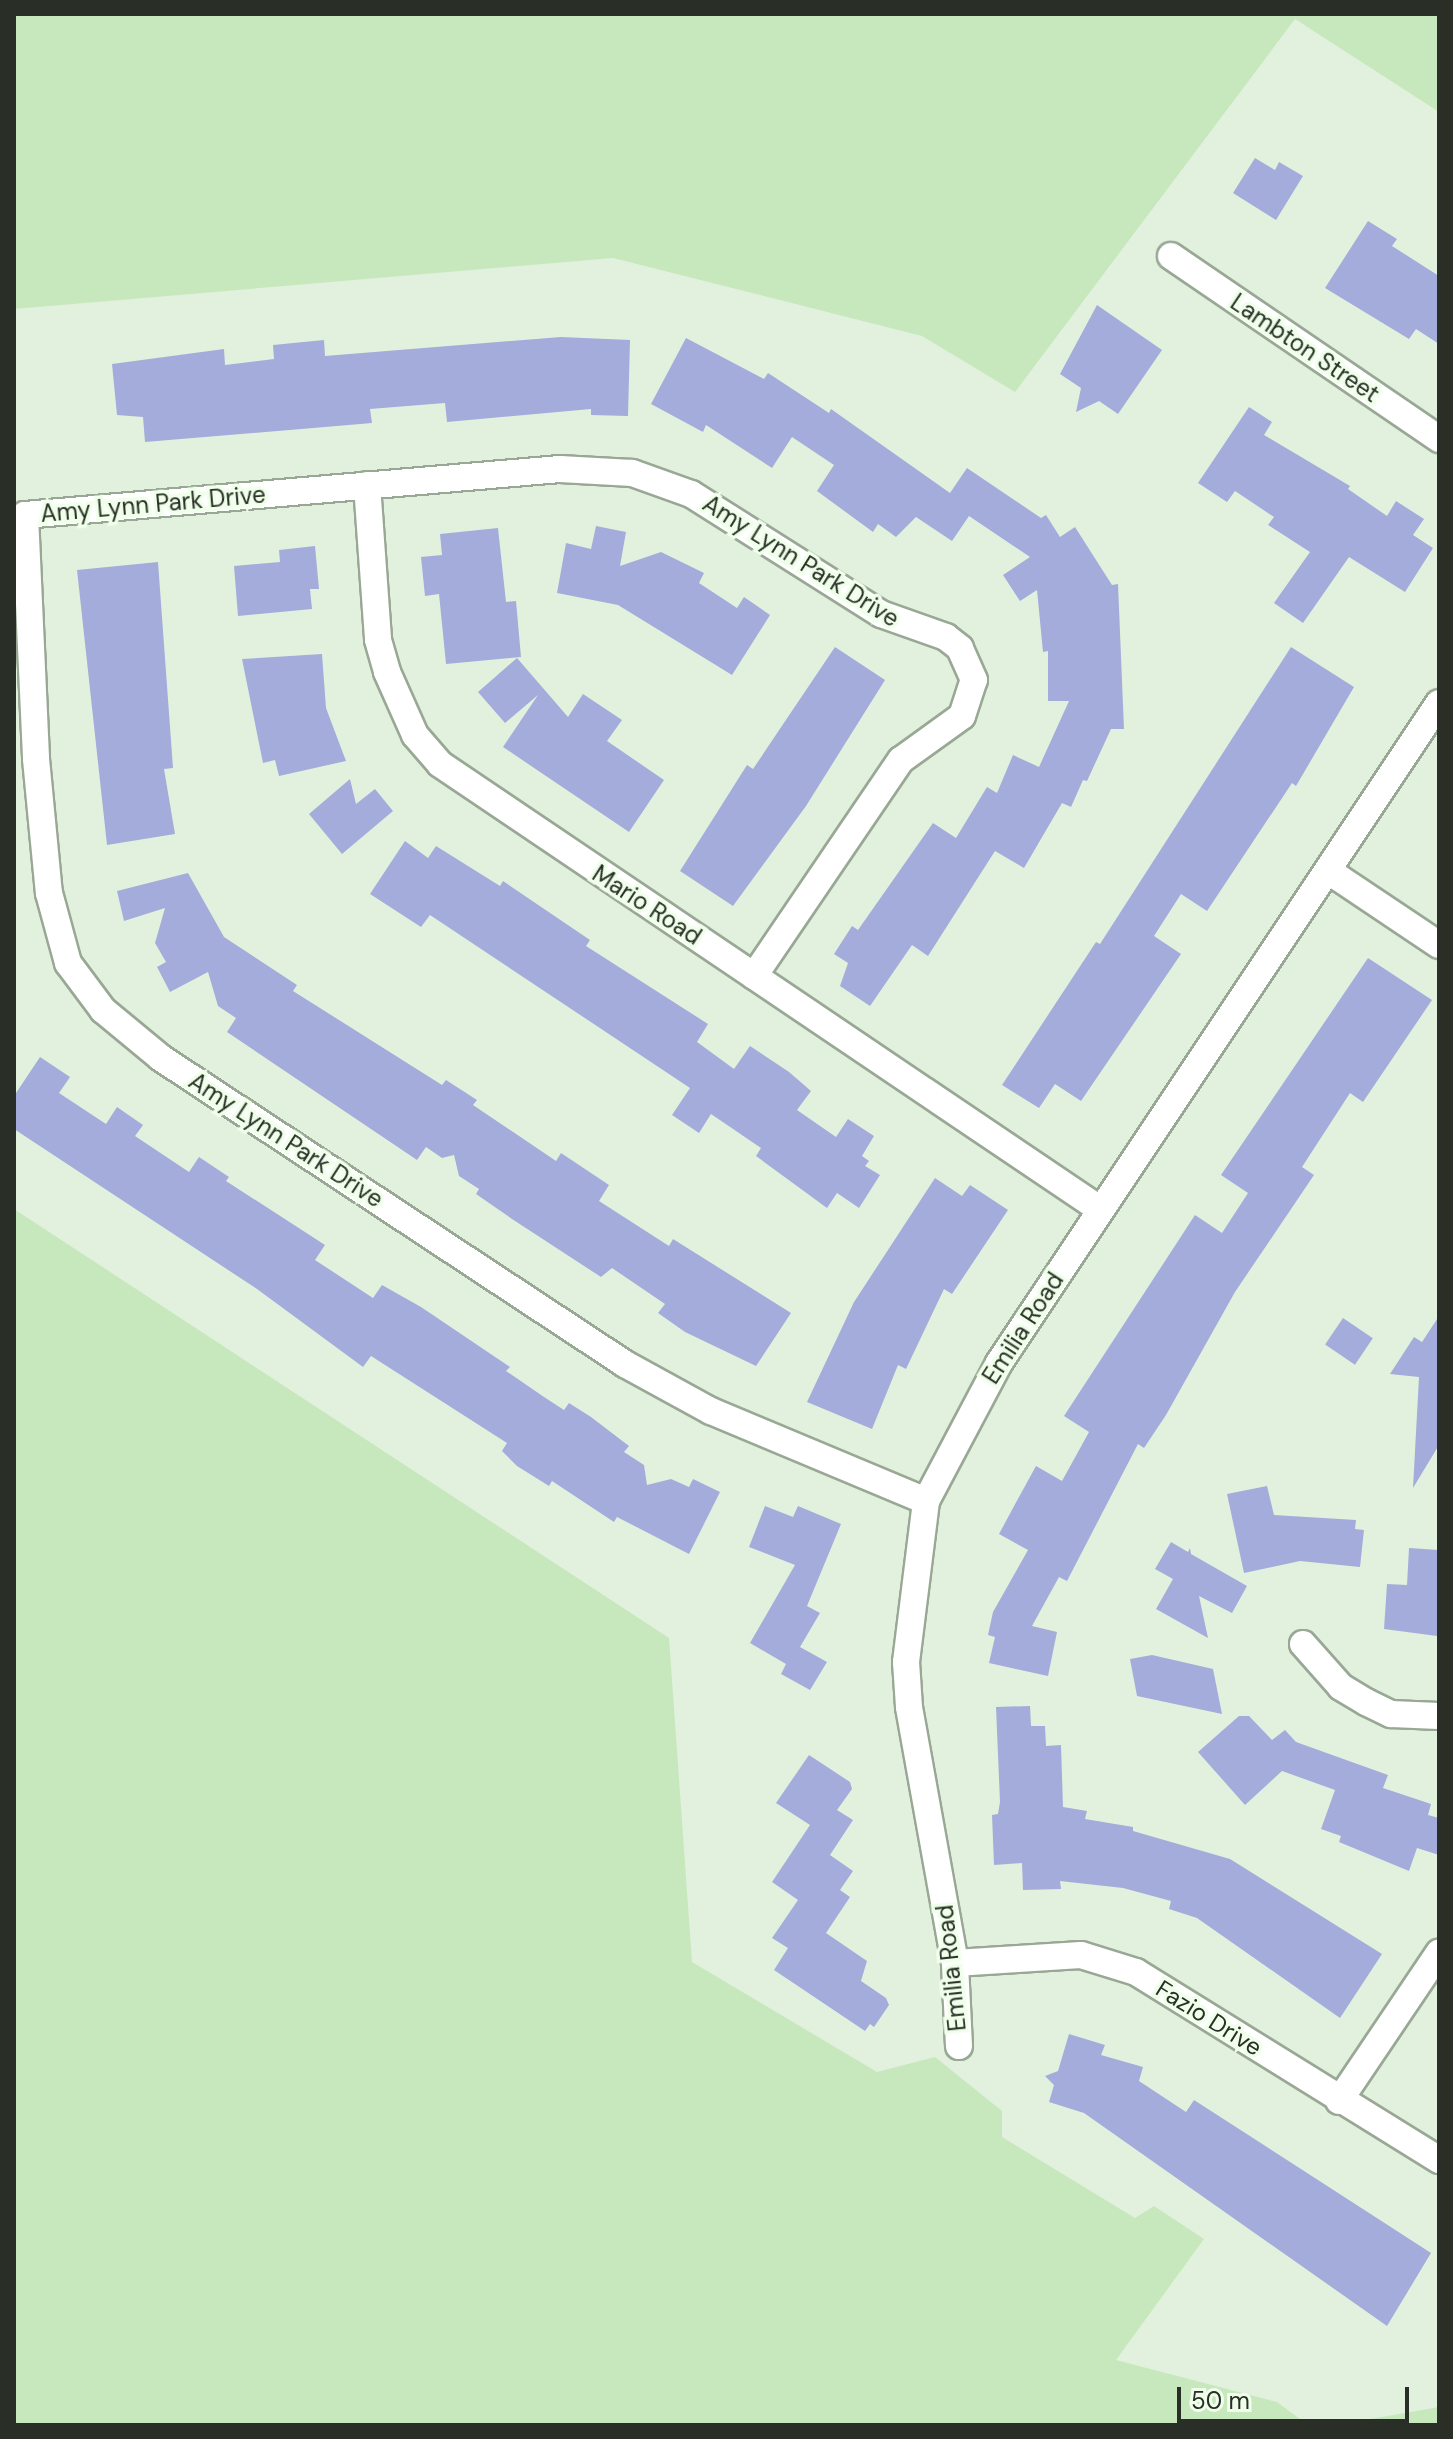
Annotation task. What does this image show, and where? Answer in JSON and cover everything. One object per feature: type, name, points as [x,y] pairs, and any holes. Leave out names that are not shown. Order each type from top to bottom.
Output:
[{"type":"street","name":"Lambton Street","points":[[1171,256],[1439,439]]},
{"type":"street","name":"Amy Lynn Park Drive","points":[[754,976],[901,760],[962,716],[974,680],[960,648],[946,637],[881,614],[723,513],[659,480],[560,469],[25,515],[36,759],[49,893],[68,963],[103,1010],[161,1058],[625,1364],[711,1411],[926,1501]]},
{"type":"street","name":"Mario Road","points":[[367,485],[378,640],[397,704],[415,735],[470,787],[1101,1210]]},
{"type":"street","name":"Emilia Road","points":[[959,2046],[955,1963],[909,1707],[908,1624],[926,1501],[973,1406],[1101,1210],[1330,872],[1439,703]]},
{"type":"street","points":[[1330,872],[1439,945]]},
{"type":"street","points":[[1303,1644],[1341,1687],[1366,1702],[1391,1714],[1439,1716]]},
{"type":"street","points":[[1339,2101],[1439,1953]]},
{"type":"street","name":"Fazio Drive","points":[[955,1963],[1054,1954],[1108,1961],[1163,1988],[1339,2101],[1439,2160]]},
{"type":"green space","points":[[14,14],[1439,14],[1439,112],[1295,19],[1015,392],[922,336],[613,258],[14,309]]},
{"type":"green space","points":[[14,1209],[669,1638],[692,1962],[877,2072],[935,2057],[1002,2111],[1002,2137],[1135,2218],[1154,2206],[1204,2239],[1116,2360],[1277,2402],[1308,2425],[14,2425]]},
{"type":"green space","points":[[1439,2407],[1439,2425],[1336,2425]]},
{"type":"building","points":[[1255,158],[1275,170],[1279,162],[1303,176],[1276,220],[1233,193]]},
{"type":"building","points":[[1368,221],[1397,239],[1392,246],[1439,276],[1439,344],[1416,329],[1409,339],[1325,288]]},
{"type":"building","points":[[1097,305],[1162,350],[1118,414],[1099,401],[1076,412],[1081,388],[1060,374]]},
{"type":"building","points":[[561,337],[630,340],[628,416],[591,415],[591,409],[447,422],[445,403],[370,409],[372,423],[145,442],[143,417],[117,415],[112,364],[224,349],[225,365],[274,359],[273,345],[324,340],[325,356]]},
{"type":"building","points":[[686,338],[764,379],[768,373],[829,413],[831,409],[950,493],[967,468],[1041,518],[1046,515],[1060,537],[1075,527],[1112,585],[1118,584],[1124,729],[1111,729],[1071,807],[1062,803],[1024,868],[995,851],[928,956],[912,945],[870,1006],[840,986],[848,963],[834,954],[852,926],[858,930],[933,823],[956,838],[987,787],[997,793],[1013,755],[1039,767],[1069,701],[1048,701],[1048,651],[1043,652],[1037,590],[1020,601],[1003,575],[1030,557],[969,516],[952,541],[916,517],[896,537],[878,524],[873,532],[817,491],[834,465],[792,437],[772,468],[706,425],[703,432],[651,404]]},
{"type":"building","points":[[1249,407],[1272,422],[1264,435],[1350,486],[1348,489],[1387,516],[1396,501],[1424,519],[1413,535],[1433,548],[1405,592],[1349,557],[1303,623],[1274,603],[1310,552],[1268,525],[1274,517],[1235,491],[1227,502],[1198,483]]},
{"type":"building","points":[[596,526],[626,532],[620,566],[661,552],[704,573],[699,583],[737,608],[744,597],[770,615],[732,675],[618,605],[557,593],[566,543],[591,549]]},
{"type":"building","points":[[498,528],[506,602],[516,601],[521,657],[446,664],[439,594],[425,596],[421,557],[442,555],[440,534]]},
{"type":"building","points":[[315,546],[319,589],[310,589],[312,609],[238,616],[234,566],[280,562],[279,550]]},
{"type":"building","points":[[158,562],[173,768],[164,769],[175,834],[107,845],[77,570]]},
{"type":"building","points":[[835,647],[885,680],[806,806],[733,906],[680,871],[747,765],[753,769]]},
{"type":"building","points":[[1291,647],[1354,687],[1296,786],[1292,783],[1207,911],[1181,894],[1154,936],[1181,954],[1081,1101],[1055,1084],[1039,1108],[1002,1085],[1096,942],[1100,944]]},
{"type":"building","points":[[322,654],[326,708],[346,761],[279,776],[275,760],[263,763],[242,659]]},
{"type":"building","points":[[517,658],[568,717],[583,694],[622,720],[607,741],[664,780],[629,832],[503,747],[538,695],[505,723],[478,692]]},
{"type":"building","points":[[350,779],[356,804],[375,789],[393,811],[342,854],[309,814]]},
{"type":"building","points":[[405,841],[428,858],[436,846],[500,886],[503,881],[590,940],[586,946],[708,1024],[697,1042],[734,1069],[750,1046],[789,1072],[811,1091],[797,1110],[836,1137],[848,1119],[874,1136],[862,1156],[869,1161],[865,1166],[880,1175],[859,1208],[837,1193],[827,1208],[756,1156],[761,1148],[711,1114],[699,1133],[672,1115],[690,1088],[430,915],[421,927],[370,894]]},
{"type":"building","points":[[188,873],[224,937],[297,985],[293,991],[442,1085],[446,1080],[477,1100],[473,1105],[556,1161],[561,1153],[609,1185],[599,1201],[669,1246],[673,1239],[791,1313],[756,1366],[685,1332],[658,1313],[665,1304],[612,1268],[601,1277],[476,1194],[479,1189],[459,1176],[454,1155],[442,1158],[426,1147],[417,1160],[227,1032],[236,1018],[218,1006],[208,972],[170,992],[157,967],[166,962],[155,943],[165,908],[124,921],[117,891]]},
{"type":"building","points":[[1368,958],[1432,1000],[1363,1102],[1350,1093],[1302,1167],[1314,1175],[1235,1292],[1166,1415],[1144,1448],[1138,1444],[1067,1581],[1059,1577],[1032,1626],[1057,1632],[1048,1676],[989,1663],[995,1637],[988,1635],[993,1612],[1028,1550],[999,1534],[1036,1466],[1062,1481],[1089,1432],[1064,1416],[1195,1215],[1222,1233],[1248,1193],[1221,1175]]},
{"type":"building","points":[[40,1057],[70,1077],[59,1093],[106,1124],[117,1107],[143,1125],[135,1136],[189,1172],[199,1157],[229,1177],[226,1181],[325,1245],[315,1260],[373,1298],[382,1285],[421,1307],[510,1367],[506,1371],[564,1410],[569,1403],[591,1417],[629,1446],[624,1452],[644,1465],[647,1485],[671,1479],[689,1487],[693,1479],[720,1492],[689,1554],[617,1517],[614,1522],[552,1481],[549,1486],[517,1466],[502,1451],[507,1443],[371,1356],[363,1367],[257,1289],[14,1129],[14,1096]]},
{"type":"building","points":[[935,1178],[962,1196],[970,1185],[1008,1210],[952,1294],[944,1289],[906,1369],[898,1365],[872,1429],[807,1402],[854,1302]]},
{"type":"building","points":[[1439,1316],[1439,1445],[1413,1488],[1419,1377],[1390,1374],[1414,1337],[1422,1342]]},
{"type":"building","points":[[1343,1318],[1373,1338],[1355,1365],[1325,1345]]},
{"type":"building","points":[[1267,1486],[1274,1515],[1356,1520],[1355,1529],[1364,1530],[1360,1567],[1300,1561],[1244,1573],[1227,1494]]},
{"type":"building","points":[[765,1506],[793,1517],[798,1506],[841,1524],[807,1606],[820,1613],[800,1647],[827,1662],[810,1690],[781,1674],[786,1664],[750,1643],[795,1565],[749,1547]]},
{"type":"building","points":[[1171,1542],[1188,1552],[1190,1548],[1191,1554],[1247,1586],[1232,1613],[1199,1596],[1208,1638],[1156,1609],[1173,1579],[1155,1569]]},
{"type":"building","points":[[1409,1548],[1439,1550],[1437,1636],[1384,1629],[1387,1584],[1407,1585]]},
{"type":"building","points":[[1152,1655],[1213,1669],[1222,1714],[1137,1696],[1130,1659]]},
{"type":"building","points":[[1030,1706],[1031,1726],[1045,1726],[1046,1746],[1061,1745],[1063,1807],[1087,1811],[1085,1819],[1133,1827],[1133,1831],[1230,1859],[1382,1954],[1340,2018],[1197,1918],[1169,1909],[1171,1901],[1123,1888],[1060,1881],[1061,1889],[1023,1890],[1022,1863],[994,1865],[992,1815],[998,1814],[1000,1802],[996,1707]]},
{"type":"building","points":[[1239,1716],[1249,1716],[1272,1740],[1285,1730],[1296,1742],[1388,1775],[1383,1788],[1431,1804],[1428,1815],[1439,1818],[1439,1855],[1417,1848],[1409,1871],[1339,1842],[1341,1836],[1321,1829],[1335,1790],[1282,1771],[1245,1805],[1198,1752]]},
{"type":"building","points":[[809,1755],[850,1782],[852,1789],[837,1810],[853,1820],[830,1855],[853,1871],[840,1890],[850,1897],[826,1933],[867,1961],[861,1981],[886,1998],[889,2005],[874,2027],[870,2024],[865,2031],[774,1970],[788,1948],[772,1938],[798,1900],[772,1882],[810,1825],[776,1803]]},
{"type":"building","points":[[1069,2034],[1105,2045],[1101,2055],[1143,2067],[1139,2081],[1186,2112],[1194,2100],[1431,2253],[1387,2326],[1084,2113],[1049,2102],[1054,2085],[1045,2076],[1058,2071]]}]
